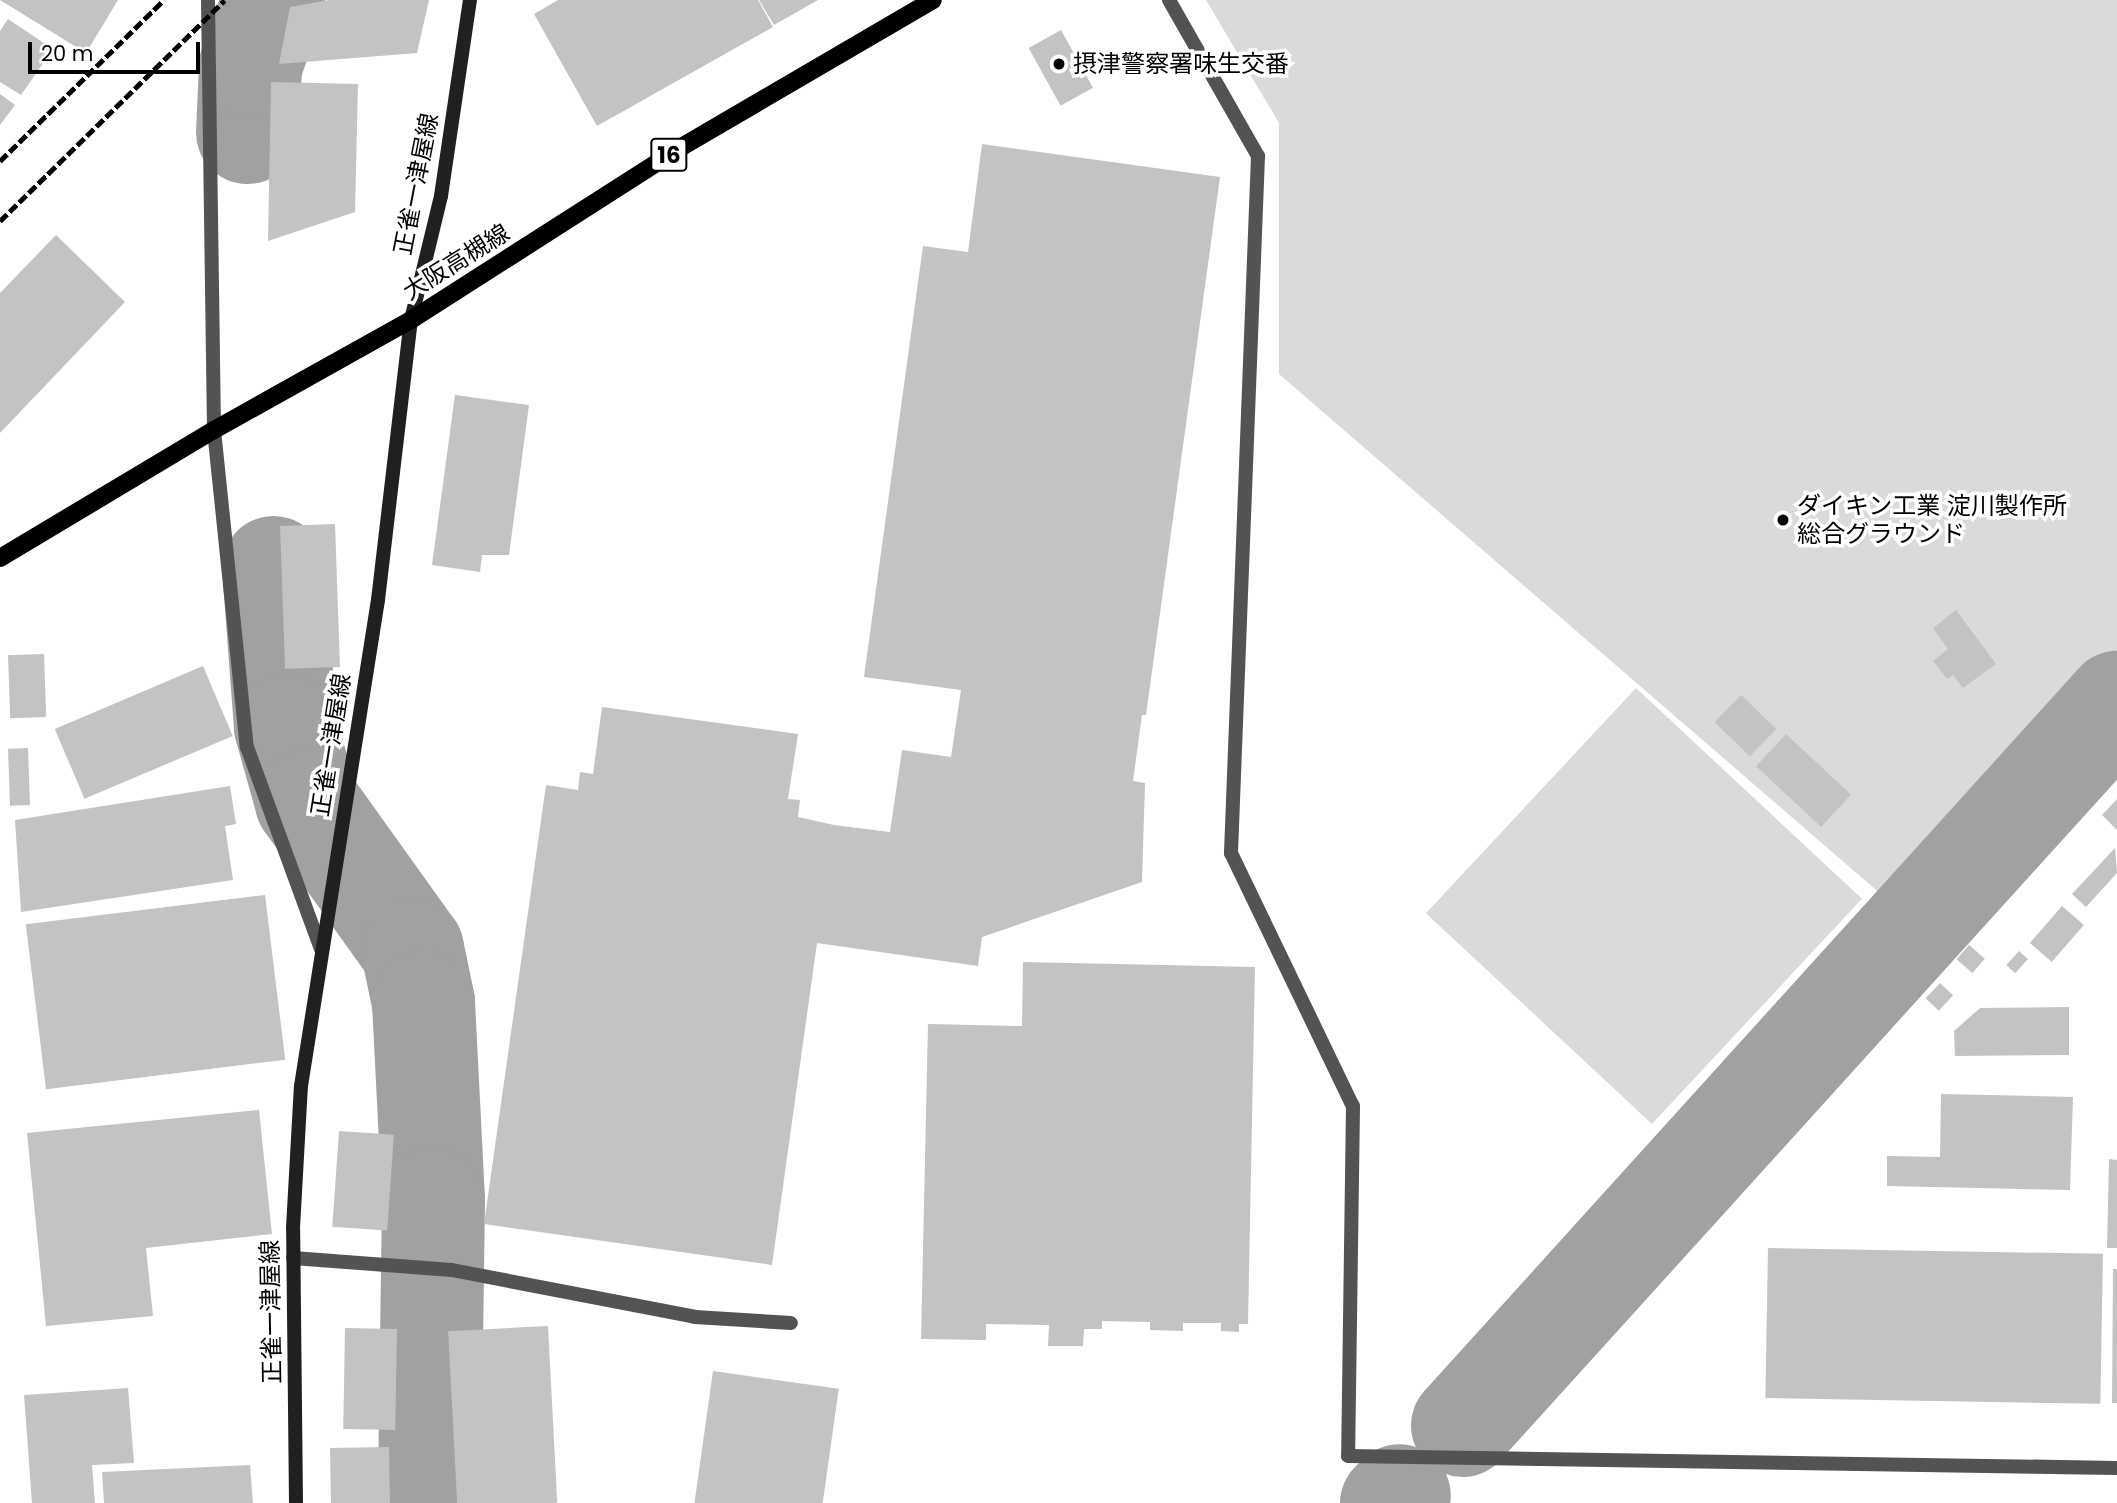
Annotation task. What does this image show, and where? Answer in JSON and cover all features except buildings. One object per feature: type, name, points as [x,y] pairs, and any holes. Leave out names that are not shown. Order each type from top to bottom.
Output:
[{"type":"main road","name":"正雀一津屋線","points":[[296,1503],[293,1258],[301,1086],[378,600],[411,320],[441,196],[470,0]]},
{"type":"main road","name":"大阪高槻線","points":[[0,558],[214,430],[411,320],[678,149],[933,0]]},
{"type":"street","points":[[208,0],[214,430],[247,747],[321,949]]},
{"type":"street","points":[[1169,0],[1258,156],[1231,853],[1353,1106],[1348,1456],[2117,1468]]},
{"type":"street","points":[[293,1258],[452,1270],[695,1317],[791,1323]]},
{"type":"shaded area","name":"ダイキン工業 淀川製作所 総合グラウンド","points":[[1206,0],[2117,0],[2117,667],[1890,902],[1279,374],[1279,123]]},
{"type":"shaded area","points":[[1636,688],[1862,899],[1652,1124],[1426,913]]},
{"type":"waterway","points":[[247,132],[250,65],[273,0]]},
{"type":"waterway","points":[[273,567],[285,726],[306,801],[412,949],[423,1002],[433,1199],[429,1503]]},
{"type":"waterway","points":[[1462,1425],[2117,702]]},
{"type":"waterway","points":[[1391,1503],[1399,1495]]},
{"type":"railway","points":[[0,161],[164,0]]},
{"type":"railway","points":[[0,221],[225,0]]},
{"type":"place","name":"摂津警察署味生交番","points":[[1059,64]]},
{"type":"place","name":"ダイキン工業 淀川製作所 総合グラウンド","points":[[1783,520]]}]
